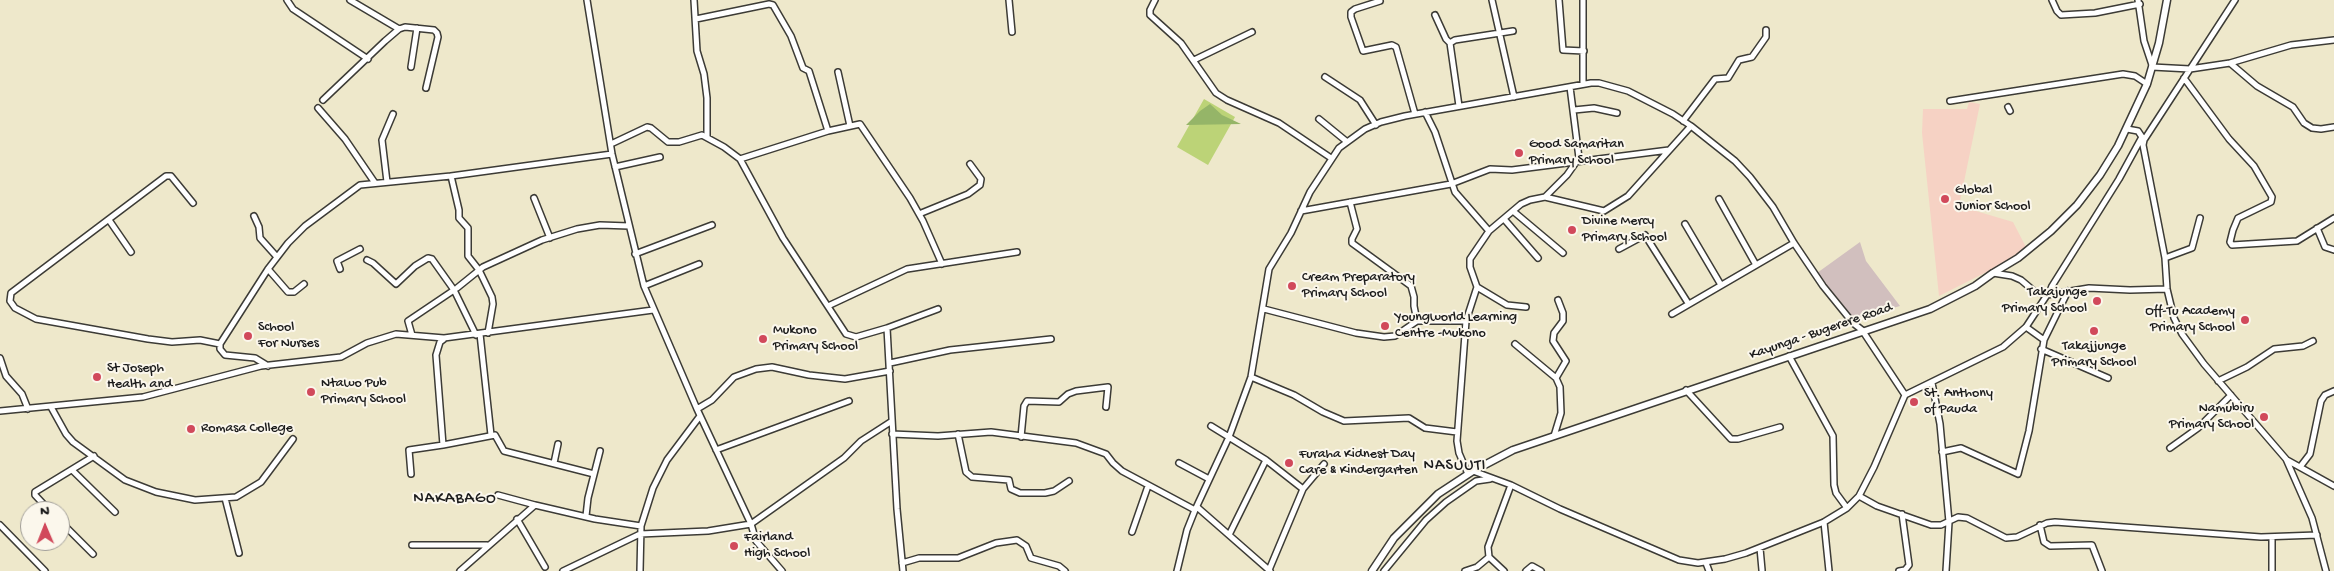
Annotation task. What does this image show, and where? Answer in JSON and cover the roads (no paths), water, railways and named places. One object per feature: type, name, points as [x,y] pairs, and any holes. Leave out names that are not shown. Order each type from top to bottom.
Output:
[{"type":"main road","name":"Kayunga - Bugerere Road","points":[[1372,571],[1394,538],[1438,494],[1471,472],[1513,450],[1862,330],[1930,309],[1975,286],[1993,272],[2028,251],[2077,205],[2100,175],[2127,129],[2147,84],[2159,43],[2167,0]]},
{"type":"street","points":[[287,0],[293,9],[368,58]]},
{"type":"street","points":[[350,0],[399,29]]},
{"type":"street","points":[[587,0],[612,154],[644,286],[700,416],[751,524],[758,544],[782,571]]},
{"type":"street","points":[[694,0],[697,51],[704,74],[707,98],[706,136]]},
{"type":"street","points":[[1009,0],[1012,32]]},
{"type":"street","points":[[1155,0],[1150,10],[1150,15],[1181,43],[1216,93],[1227,100],[1279,123],[1331,158]]},
{"type":"street","points":[[1380,0],[1355,9],[1351,12],[1350,17],[1363,51],[1392,45],[1396,47],[1414,114]]},
{"type":"street","points":[[1492,0],[1514,97]]},
{"type":"street","points":[[1559,0],[1563,50],[1584,51]]},
{"type":"street","points":[[1583,0],[1583,84]]},
{"type":"street","points":[[2052,0],[2061,15],[2095,13],[2139,2],[2144,41],[2152,66],[2190,69],[2230,63],[2291,46],[2334,40]]},
{"type":"street","points":[[1570,87],[1579,156],[1576,163],[1545,197],[1521,204],[1489,232],[1470,259],[1470,267],[1477,287],[1466,321],[1457,432],[1458,453],[1471,472],[1511,485],[1560,509],[1679,560],[1706,563],[1760,548],[1838,516],[1859,496],[1874,468],[1906,395],[2003,347],[2026,327],[2143,138],[2235,0]]},
{"type":"street","points":[[696,18],[769,4],[773,5],[791,36],[803,68],[809,71],[828,131]]},
{"type":"street","points":[[1435,15],[1446,39],[1450,43],[1460,106]]},
{"type":"street","points":[[323,100],[399,29],[406,27],[434,30],[438,37],[426,88]]},
{"type":"street","points":[[411,67],[417,28]]},
{"type":"street","points":[[1682,121],[1715,79],[1728,78],[1739,60],[1752,57],[1766,36],[1766,30]]},
{"type":"street","points":[[1450,43],[1455,40],[1513,31]]},
{"type":"street","points":[[1194,60],[1252,32]]},
{"type":"street","points":[[2230,63],[2256,86],[2293,108],[2304,123],[2312,128],[2334,127]]},
{"type":"street","points":[[838,72],[850,126]]},
{"type":"street","points":[[1950,101],[2123,74],[2135,76],[2147,84]]},
{"type":"street","points":[[1325,77],[1360,100],[1376,125]]},
{"type":"street","points":[[2184,78],[2229,139],[2254,166],[2272,197],[2271,202],[2238,218],[2230,242],[2232,245],[2298,241],[2334,218]]},
{"type":"street","points":[[1177,571],[1196,508],[1229,437],[1251,377],[1264,309],[1269,270],[1287,242],[1310,192],[1331,158],[1346,142],[1376,125],[1414,114],[1583,84],[1599,83],[1628,91],[1692,126],[1736,161],[1774,207],[1794,243],[1832,297],[1862,330],[1906,395]]},
{"type":"street","points":[[318,108],[345,139],[375,183]]},
{"type":"street","points":[[1574,110],[1594,108],[1617,113]]},
{"type":"street","points":[[1425,112],[1435,132],[1451,184],[1458,196],[1489,232]]},
{"type":"street","points":[[387,182],[382,140],[393,114]]},
{"type":"street","points":[[1319,119],[1346,142]]},
{"type":"street","points":[[740,158],[857,124],[864,128],[919,214],[942,264]]},
{"type":"street","points":[[1545,197],[1604,211],[1628,196],[1692,126]]},
{"type":"street","points":[[611,144],[647,127],[672,142],[681,142],[698,135],[706,136],[740,158],[765,209],[828,306],[850,336],[856,337],[887,328],[938,309]]},
{"type":"street","points":[[2127,129],[2138,131],[2143,138],[2165,258],[2169,304],[2182,334],[2218,381],[2286,460],[2317,535],[2326,571]]},
{"type":"street","points":[[1301,211],[1451,184],[1490,169],[1512,170],[1670,150]]},
{"type":"street","points":[[268,366],[255,358],[225,355],[220,349],[220,344],[277,257],[305,226],[350,191],[360,185],[451,176],[612,154]]},
{"type":"street","points":[[615,167],[660,157]]},
{"type":"street","points":[[919,214],[968,194],[980,186],[980,180],[970,164]]},
{"type":"street","points":[[193,203],[169,176],[11,293],[10,301],[15,308],[36,319],[148,339],[172,342],[200,340],[220,344]]},
{"type":"street","points":[[451,176],[459,218],[468,228],[468,256],[478,270],[492,297],[493,304],[488,333]]},
{"type":"street","points":[[534,198],[550,238]]},
{"type":"street","points":[[1719,199],[1756,265]]},
{"type":"street","points":[[1350,202],[1357,229],[1352,243],[1411,286],[1417,321]]},
{"type":"street","points":[[1513,211],[1564,252]]},
{"type":"street","points":[[254,216],[260,227],[260,238],[277,257]]},
{"type":"street","points":[[2165,258],[2192,248],[2200,218]]},
{"type":"street","points":[[1504,219],[1538,258]]},
{"type":"street","points":[[109,220],[131,252]]},
{"type":"street","points":[[1686,224],[1721,285]]},
{"type":"street","points":[[635,254],[712,225]]},
{"type":"street","points":[[412,335],[408,321],[454,290],[478,270],[550,238],[588,226],[629,226]]},
{"type":"street","points":[[2317,228],[2325,247],[2334,250]]},
{"type":"street","points":[[1619,249],[1645,235],[1688,303]]},
{"type":"street","points":[[1672,314],[1794,243]]},
{"type":"street","points":[[340,269],[337,261],[360,249]]},
{"type":"street","points":[[828,306],[904,270],[1017,252]]},
{"type":"street","points":[[367,260],[373,263],[396,284],[410,270],[430,258],[454,290],[478,334],[491,436]]},
{"type":"street","points":[[644,286],[699,264]]},
{"type":"street","points":[[268,269],[288,292],[294,292],[304,284]]},
{"type":"street","points":[[1993,272],[2012,276],[2021,280],[2034,291],[2048,294],[2089,288],[2167,289]]},
{"type":"street","points":[[1477,287],[1507,305],[1526,307]]},
{"type":"street","points":[[1942,452],[1961,448],[2018,474],[2029,431],[2041,349],[2068,291]]},
{"type":"street","points":[[1556,378],[1566,361],[1553,341],[1554,333],[1563,321],[1563,313],[1558,300]]},
{"type":"street","points":[[1264,309],[1356,333],[1384,337],[1395,336],[1417,321],[1466,321]]},
{"type":"street","points":[[0,412],[143,397],[268,366],[341,357],[367,342],[388,335],[444,338],[653,310]]},
{"type":"street","points":[[2026,327],[2044,340]]},
{"type":"street","points":[[887,328],[892,434],[903,571]]},
{"type":"street","points":[[443,445],[436,355],[440,342],[444,338]]},
{"type":"street","points":[[890,363],[950,350],[1051,339]]},
{"type":"street","points":[[2218,381],[2247,367],[2274,349],[2302,346],[2312,341]]},
{"type":"street","points":[[1515,344],[1556,378],[1560,388],[1561,413],[1554,436]]},
{"type":"street","points":[[2041,349],[2108,378]]},
{"type":"street","points":[[1789,356],[1833,436],[1834,485],[1836,493],[1847,508]]},
{"type":"street","points":[[0,358],[6,376],[22,394],[28,409]]},
{"type":"street","points":[[697,409],[712,400],[734,377],[756,369],[772,367],[809,375],[845,379],[890,371]]},
{"type":"street","points":[[1251,377],[1294,395],[1329,416],[1344,420],[1409,418],[1425,428],[1457,432]]},
{"type":"street","points":[[1932,383],[1940,424],[1949,522],[1946,571]]},
{"type":"street","points":[[1021,437],[1024,406],[1027,401],[1058,402],[1068,394],[1076,391],[1108,387],[1106,407]]},
{"type":"street","points":[[1686,390],[1731,439],[1738,439],[1780,427]]},
{"type":"street","points":[[2300,467],[2310,454],[2321,401],[2325,395],[2334,390]]},
{"type":"street","points":[[2170,448],[2198,428],[2231,395]]},
{"type":"street","points":[[716,450],[848,401]]},
{"type":"street","points":[[51,407],[66,434],[73,442],[126,480],[139,486],[186,498],[236,497],[261,482],[293,439]]},
{"type":"street","points":[[640,571],[641,526],[653,488],[668,460],[700,416]]},
{"type":"street","points":[[563,571],[640,534],[708,531],[751,524],[844,458],[861,441],[892,421]]},
{"type":"street","points":[[1212,426],[1266,460],[1303,489]]},
{"type":"street","points":[[892,434],[991,432],[1021,437],[1062,440],[1100,450],[1118,468],[1148,486],[1196,508],[1269,570],[1303,489],[1324,464]]},
{"type":"street","points":[[958,434],[966,472],[972,477],[1009,480],[1011,489],[1020,493],[1045,494],[1054,491],[1069,481]]},
{"type":"street","points":[[411,474],[410,450],[495,435],[504,451],[594,474]]},
{"type":"street","points":[[554,463],[558,444]]},
{"type":"street","points":[[586,516],[600,451]]},
{"type":"street","points":[[41,501],[35,495],[35,492],[94,456]]},
{"type":"street","points":[[1229,535],[1266,460]]},
{"type":"street","points":[[2286,460],[2334,486]]},
{"type":"street","points":[[1179,463],[1209,479]]},
{"type":"street","points":[[72,470],[115,512]]},
{"type":"street","points":[[1384,571],[1426,520],[1446,502],[1476,481],[1493,479]]},
{"type":"street","points":[[1504,571],[1489,557],[1488,547],[1511,485]]},
{"type":"street","points":[[1132,532],[1148,486]]},
{"type":"street","points":[[498,495],[535,505],[641,526]]},
{"type":"street","points":[[1859,496],[1877,506],[1931,525],[1941,526],[1958,517],[1967,518],[2006,538],[2017,536],[2040,525],[2055,522],[2272,537],[2317,535]]},
{"type":"street","points":[[225,498],[239,553]]},
{"type":"street","points":[[460,571],[535,505]]},
{"type":"street","points":[[1899,571],[1905,570],[1909,565],[1902,514]]},
{"type":"street","points":[[517,519],[545,567]]},
{"type":"street","points":[[1824,522],[1829,571]]},
{"type":"street","points":[[0,525],[45,571]]},
{"type":"street","points":[[2040,525],[2044,542],[2050,546],[2092,545],[2102,571]]},
{"type":"street","points":[[70,531],[93,554]]},
{"type":"street","points":[[2272,537],[2272,571]]},
{"type":"street","points":[[902,563],[919,558],[958,558],[996,543],[1017,540],[1026,546],[1031,558],[1059,566],[1066,571]]},
{"type":"street","points":[[412,545],[487,546]]},
{"type":"street","points":[[1760,548],[1762,570]]},
{"type":"street","points":[[1465,571],[1477,566],[1489,557]]},
{"type":"street","points":[[1706,563],[1709,571]]},
{"type":"street","points":[[1526,571],[1532,566],[1541,571]]},
{"type":"place","name":"Good Samaritan Primary School","points":[[1519,153]]},
{"type":"place","name":"Global Junior School","points":[[1945,199]]},
{"type":"place","name":"Divine Mercy Primary School","points":[[1572,230]]},
{"type":"place","name":"Cream Preparatory Primary School","points":[[1292,286]]},
{"type":"place","name":"Takajunge Primary School","points":[[2097,301]]},
{"type":"place","name":"Off-Tu Academy Primary School","points":[[2245,320]]},
{"type":"place","name":"Youngworld Learning Centre -Mukono","points":[[1385,326]]},
{"type":"place","name":"Takajjunge Primary School","points":[[2094,331]]},
{"type":"place","name":"School For Nurses","points":[[248,336]]},
{"type":"place","name":"Mukono Primary School","points":[[763,339]]},
{"type":"place","name":"St Joseph Health and","points":[[97,377]]},
{"type":"place","name":"Ntawo Pub Primary School","points":[[311,392]]},
{"type":"place","name":"St. Anthony of Pauda","points":[[1914,402]]},
{"type":"place","name":"Namubiru Primary School","points":[[2264,417]]},
{"type":"place","name":"Romasa College","points":[[191,429]]},
{"type":"place","name":"Furaha Kidnest Day Care & Kindergarten","points":[[1289,463]]},
{"type":"place","name":"Fairland High School","points":[[734,546]]},
{"type":"district","name":"NASUUTI","points":[[1455,467]]},
{"type":"district","name":"NAKABAGO","points":[[455,500]]}]
